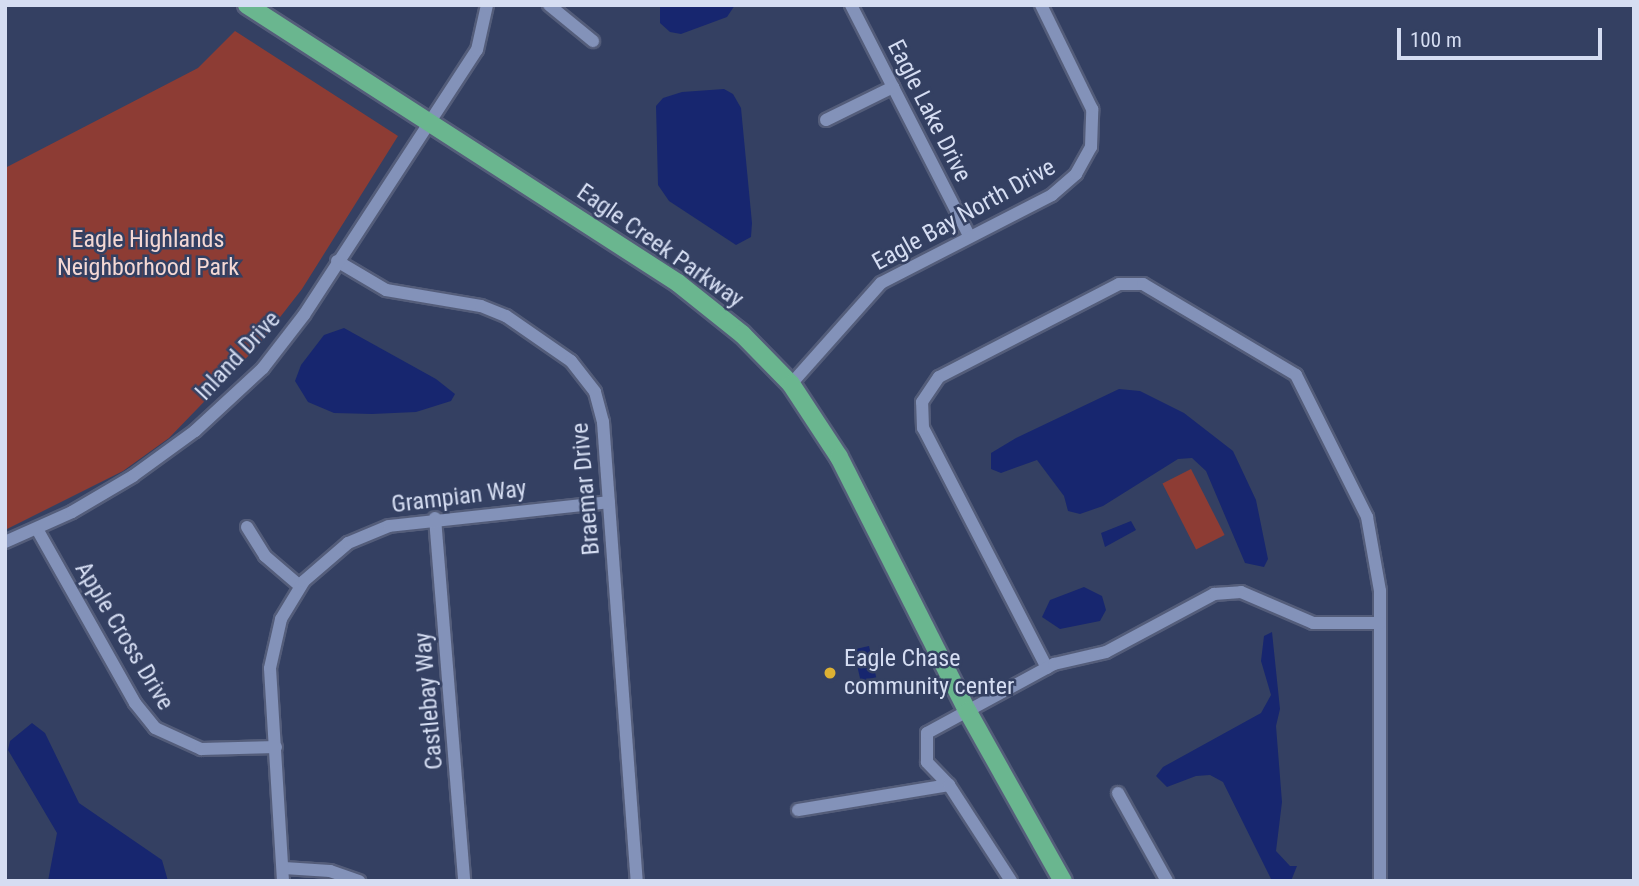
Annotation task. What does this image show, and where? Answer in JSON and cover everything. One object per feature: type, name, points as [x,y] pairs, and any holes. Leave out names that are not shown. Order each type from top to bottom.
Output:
[{"type":"main road","name":"Eagle Creek Parkway","points":[[247,5],[687,290],[742,334],[791,384],[839,457],[968,712],[1062,881]]},
{"type":"street","name":"Inland Drive","points":[[5,542],[37,529],[133,476],[219,410],[288,337],[477,50],[487,5]]},
{"type":"street","points":[[548,5],[593,41]]},
{"type":"street","name":"Eagle Lake Drive","points":[[851,5],[970,236]]},
{"type":"street","name":"Eagle Bay North Drive","points":[[791,384],[874,289],[1068,184],[1092,140],[1088,97],[1041,5]]},
{"type":"street","points":[[826,120],[893,87]]},
{"type":"street","name":"Braemar Drive","points":[[337,261],[400,295],[498,312],[571,361],[588,380],[599,403],[609,502],[637,881]]},
{"type":"street","points":[[1047,667],[923,428],[922,402],[939,377],[1115,286],[1132,282],[1152,288],[1284,365],[1302,382],[1367,517],[1378,566],[1380,881]]},
{"type":"street","name":"Grampian Way","points":[[284,875],[272,655],[281,619],[300,586],[348,542],[380,529],[435,518],[609,502]]},
{"type":"street","name":"Castlebay Way","points":[[435,518],[464,881]]},
{"type":"street","points":[[247,527],[265,556],[300,586]]},
{"type":"street","name":"Apple Cross Drive","points":[[37,529],[135,703],[155,728],[201,749],[276,747]]},
{"type":"street","points":[[1011,881],[949,785],[927,762],[926,735],[1047,667],[1106,652],[1227,592],[1250,594],[1313,623],[1380,623]]},
{"type":"street","points":[[798,810],[949,785]]},
{"type":"street","points":[[1118,793],[1167,881]]},
{"type":"street","points":[[284,875],[330,872],[359,881]]},
{"type":"green space","name":"Eagle Highlands Neighborhood Park","points":[[235,31],[398,136],[302,289],[256,348],[169,438],[123,471],[5,530],[5,168],[198,68]]},
{"type":"green space","points":[[1191,469],[1225,535],[1196,549],[1162,484]]},
{"type":"shaded area","points":[[660,5],[735,5],[727,17],[681,34],[670,32],[660,23]]},
{"type":"shaded area","points":[[724,89],[733,94],[741,108],[752,223],[751,237],[736,245],[669,201],[658,185],[656,106],[663,98],[682,92]]},
{"type":"shaded area","points":[[344,328],[436,379],[455,394],[451,401],[416,412],[372,414],[334,413],[308,402],[295,381],[301,365],[324,335]]},
{"type":"shaded area","points":[[1119,389],[1140,391],[1184,413],[1233,451],[1256,500],[1268,559],[1264,567],[1245,563],[1206,471],[1192,458],[1178,459],[1103,506],[1080,514],[1068,511],[1064,496],[1037,460],[1001,473],[991,469],[991,453],[1016,438]]},
{"type":"shaded area","points":[[1131,521],[1136,530],[1105,547],[1101,533]]},
{"type":"shaded area","points":[[1084,587],[1102,596],[1106,610],[1100,621],[1060,629],[1042,617],[1050,600]]},
{"type":"shaded area","points":[[1272,632],[1280,709],[1276,726],[1282,802],[1276,851],[1290,866],[1297,866],[1291,881],[1272,881],[1223,782],[1210,775],[1196,776],[1167,787],[1156,776],[1163,767],[1261,713],[1271,695],[1261,661],[1264,636]]},
{"type":"shaded area","points":[[869,646],[876,677],[861,681],[853,650]]},
{"type":"shaded area","points":[[32,723],[45,733],[79,803],[162,860],[168,881],[48,881],[57,833],[8,750],[10,741]]},
{"type":"place","name":"Eagle Chase community center","points":[[830,673]]}]
